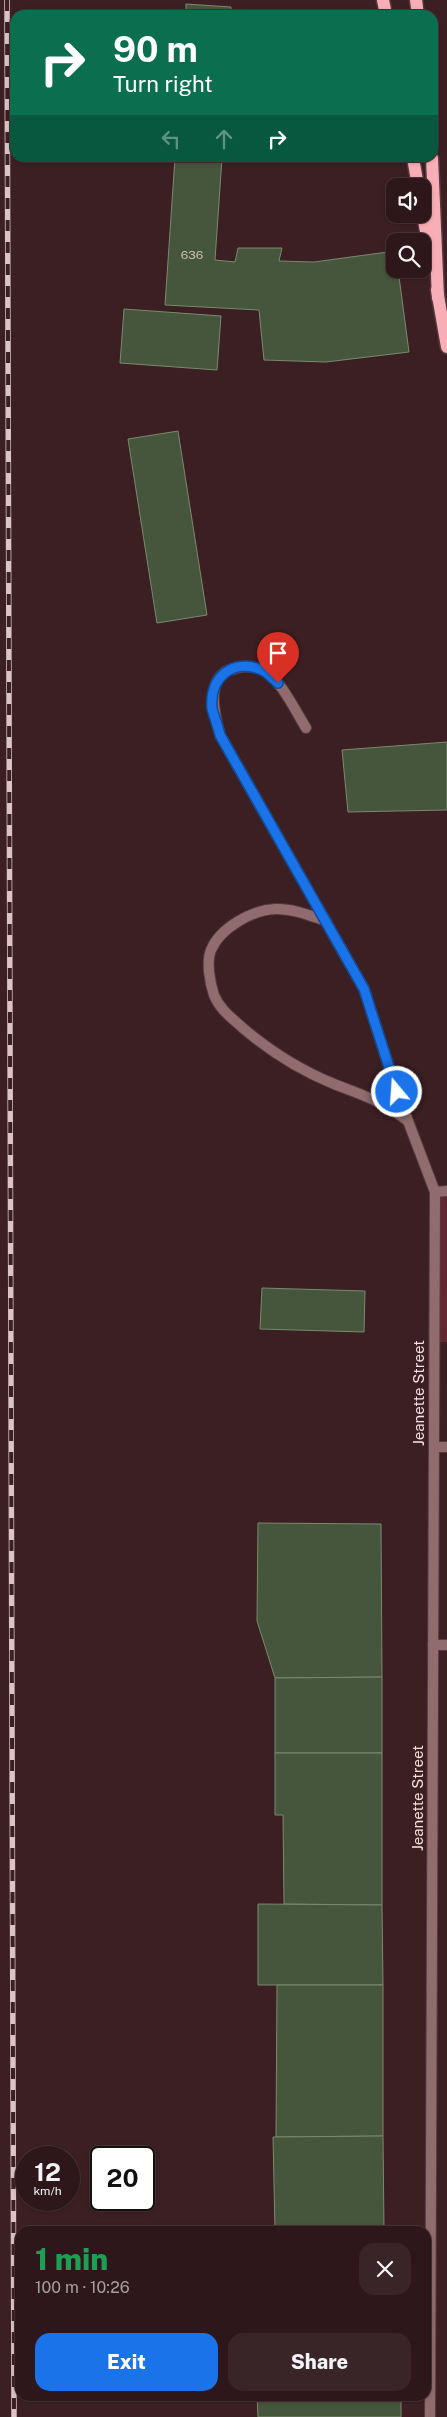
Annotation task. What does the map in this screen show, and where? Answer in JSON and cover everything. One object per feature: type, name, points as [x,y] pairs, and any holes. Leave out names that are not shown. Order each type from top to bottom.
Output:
[{"type":"main road","points":[[413,162],[416,178]]},
{"type":"main road","points":[[432,162],[438,298]]},
{"type":"main road","points":[[424,223],[447,347]]},
{"type":"street","points":[[306,728],[278,683],[263,670],[244,666],[227,669],[216,682],[212,707],[220,735],[364,989],[408,1120],[435,1192],[447,1192]]},
{"type":"street","points":[[326,921],[277,909],[261,911],[240,921],[219,937],[210,952],[209,974],[214,994],[223,1011],[264,1046],[334,1083],[359,1091],[386,1104],[408,1120]]},
{"type":"street","name":"Jeanette Street","points":[[431,2226],[435,1192]]},
{"type":"street","points":[[434,1447],[447,1447]]},
{"type":"street","points":[[433,1645],[447,1645]]},
{"type":"street","name":"Jeanette Street","points":[[430,2401],[430,2417]]},
{"type":"shaded area","points":[[447,1191],[447,1342],[434,1342],[435,1192]]},
{"type":"building","points":[[186,4],[231,7],[231,10],[186,10]]},
{"type":"building","points":[[175,162],[222,162],[215,260],[235,262],[238,248],[282,248],[279,261],[314,262],[386,252],[386,278],[399,278],[409,352],[326,362],[264,360],[259,310],[165,305]]},
{"type":"building","points":[[124,309],[221,316],[217,370],[120,363]]},
{"type":"building","points":[[178,431],[207,615],[157,623],[128,439]]},
{"type":"building","points":[[447,742],[447,810],[348,812],[342,750]]},
{"type":"building","points":[[262,1288],[365,1291],[364,1332],[260,1329]]},
{"type":"building","points":[[258,1523],[381,1524],[382,1677],[275,1678],[257,1621]]},
{"type":"building","points":[[382,1677],[382,1753],[275,1753],[275,1678]]},
{"type":"building","points":[[275,1753],[382,1753],[382,1905],[284,1904],[283,1815],[275,1815]]},
{"type":"building","points":[[258,1904],[382,1905],[383,1985],[258,1985]]},
{"type":"building","points":[[277,1985],[383,1985],[383,2136],[276,2137]]},
{"type":"building","points":[[383,2136],[384,2226],[275,2226],[273,2137]]},
{"type":"building","points":[[257,2401],[401,2401],[401,2417],[258,2417]]},
{"type":"railway","points":[[7,0],[14,2417]]},
{"type":"route","points":[[278,683],[263,670],[244,666],[227,669],[216,682],[212,707],[220,735],[364,989],[397,1092]]}]
